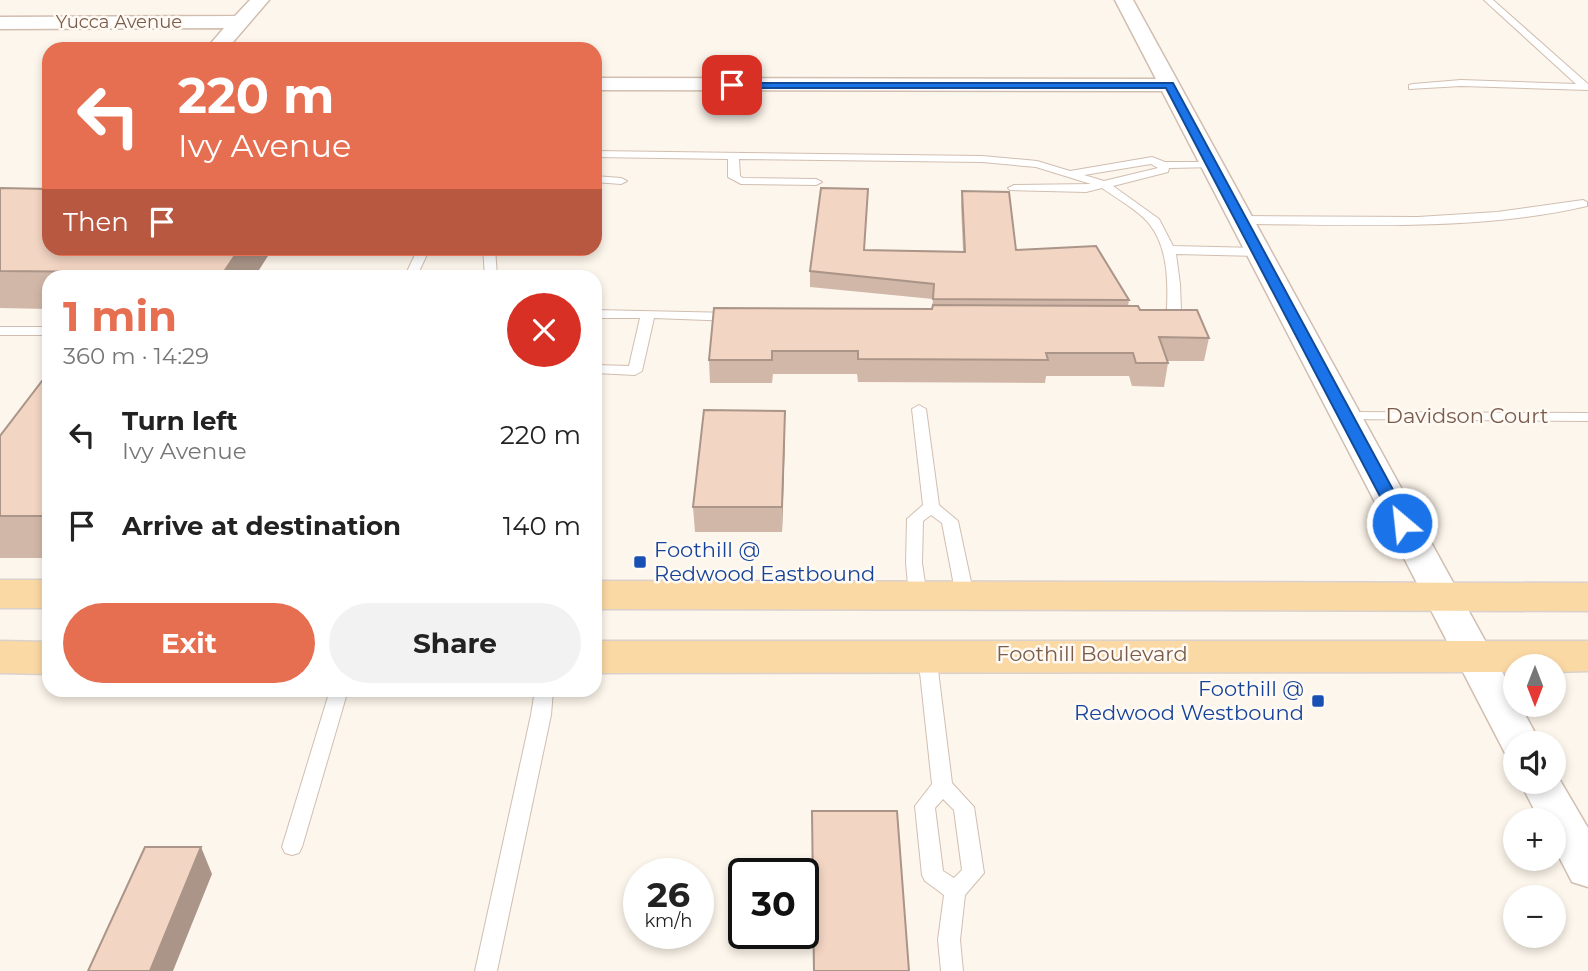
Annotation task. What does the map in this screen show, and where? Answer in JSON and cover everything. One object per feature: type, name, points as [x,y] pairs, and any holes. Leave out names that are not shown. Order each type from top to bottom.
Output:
[{"type":"main road","points":[[0,594],[42,594]]},
{"type":"main road","points":[[602,595],[1588,597]]},
{"type":"main road","name":"Foothill Boulevard","points":[[602,657],[927,654],[1588,656]]},
{"type":"main road","points":[[0,657],[42,658]]},
{"type":"street","points":[[0,9],[11,0]]},
{"type":"street","points":[[222,42],[260,0]]},
{"type":"street","points":[[1124,0],[1514,731]]},
{"type":"street","name":"Yucca Avenue","points":[[0,23],[239,22]]},
{"type":"street","points":[[602,85],[1170,85]]},
{"type":"street","points":[[1547,794],[1588,869]]},
{"type":"lane","points":[[1488,0],[1587,88]]},
{"type":"lane","points":[[1413,87],[1461,83],[1587,88]]},
{"type":"lane","points":[[602,154],[982,159],[1037,164],[1105,185],[1156,222],[1169,250],[1174,284],[1174,311],[1145,322]]},
{"type":"lane","points":[[733,154],[734,177],[741,181],[816,182]]},
{"type":"lane","points":[[1069,174],[1109,165],[1152,160],[1163,165],[1212,165]]},
{"type":"lane","points":[[1109,165],[1130,177]]},
{"type":"lane","points":[[1014,188],[1086,189],[1164,170],[1163,165]]},
{"type":"lane","points":[[602,180],[621,181]]},
{"type":"lane","points":[[1241,220],[1418,221],[1497,216],[1583,204]]},
{"type":"lane","points":[[1169,250],[1258,252]]},
{"type":"lane","points":[[602,314],[745,318]]},
{"type":"lane","points":[[602,369],[635,371],[648,314]]},
{"type":"lane","points":[[0,331],[42,331]]},
{"type":"lane","points":[[919,409],[932,508],[950,521],[965,596]]},
{"type":"lane","name":"Davidson Court","points":[[1346,416],[1588,417]]},
{"type":"lane","points":[[918,596],[914,563],[915,519],[932,508]]},
{"type":"lane","points":[[927,654],[942,786],[964,807],[973,873],[955,891],[949,940],[952,971]]},
{"type":"lane","points":[[292,847],[337,697]]},
{"type":"lane","points":[[486,971],[543,697]]},
{"type":"lane","points":[[942,786],[925,806],[933,875],[955,891]]},
{"type":"building","points":[[0,188],[42,189],[42,256],[235,256],[225,270],[0,271]]},
{"type":"building","points":[[821,188],[868,189],[864,250],[965,252],[962,191],[1009,192],[1016,250],[1096,246],[1129,300],[933,299],[934,284],[810,271]]},
{"type":"building","points":[[933,305],[1138,306],[1140,310],[1197,310],[1209,338],[1159,337],[1168,363],[1136,363],[1133,353],[1046,353],[1048,360],[858,359],[858,351],[772,351],[772,360],[709,360],[714,308],[932,309]]},
{"type":"building","points":[[42,381],[42,516],[0,516],[0,436]]},
{"type":"building","points":[[704,410],[785,411],[782,507],[693,507]]},
{"type":"building","points":[[812,811],[897,811],[909,971],[814,971],[814,949],[819,949],[819,858],[813,858]]},
{"type":"building","points":[[145,847],[201,847],[150,971],[88,971]]},
{"type":"place","name":"Foothill @ Redwood Eastbound","points":[[640,562]]},
{"type":"place","name":"Foothill @ Redwood Westbound","points":[[1318,701]]},
{"type":"route","points":[[732,85],[1170,85],[1402,523]]}]
